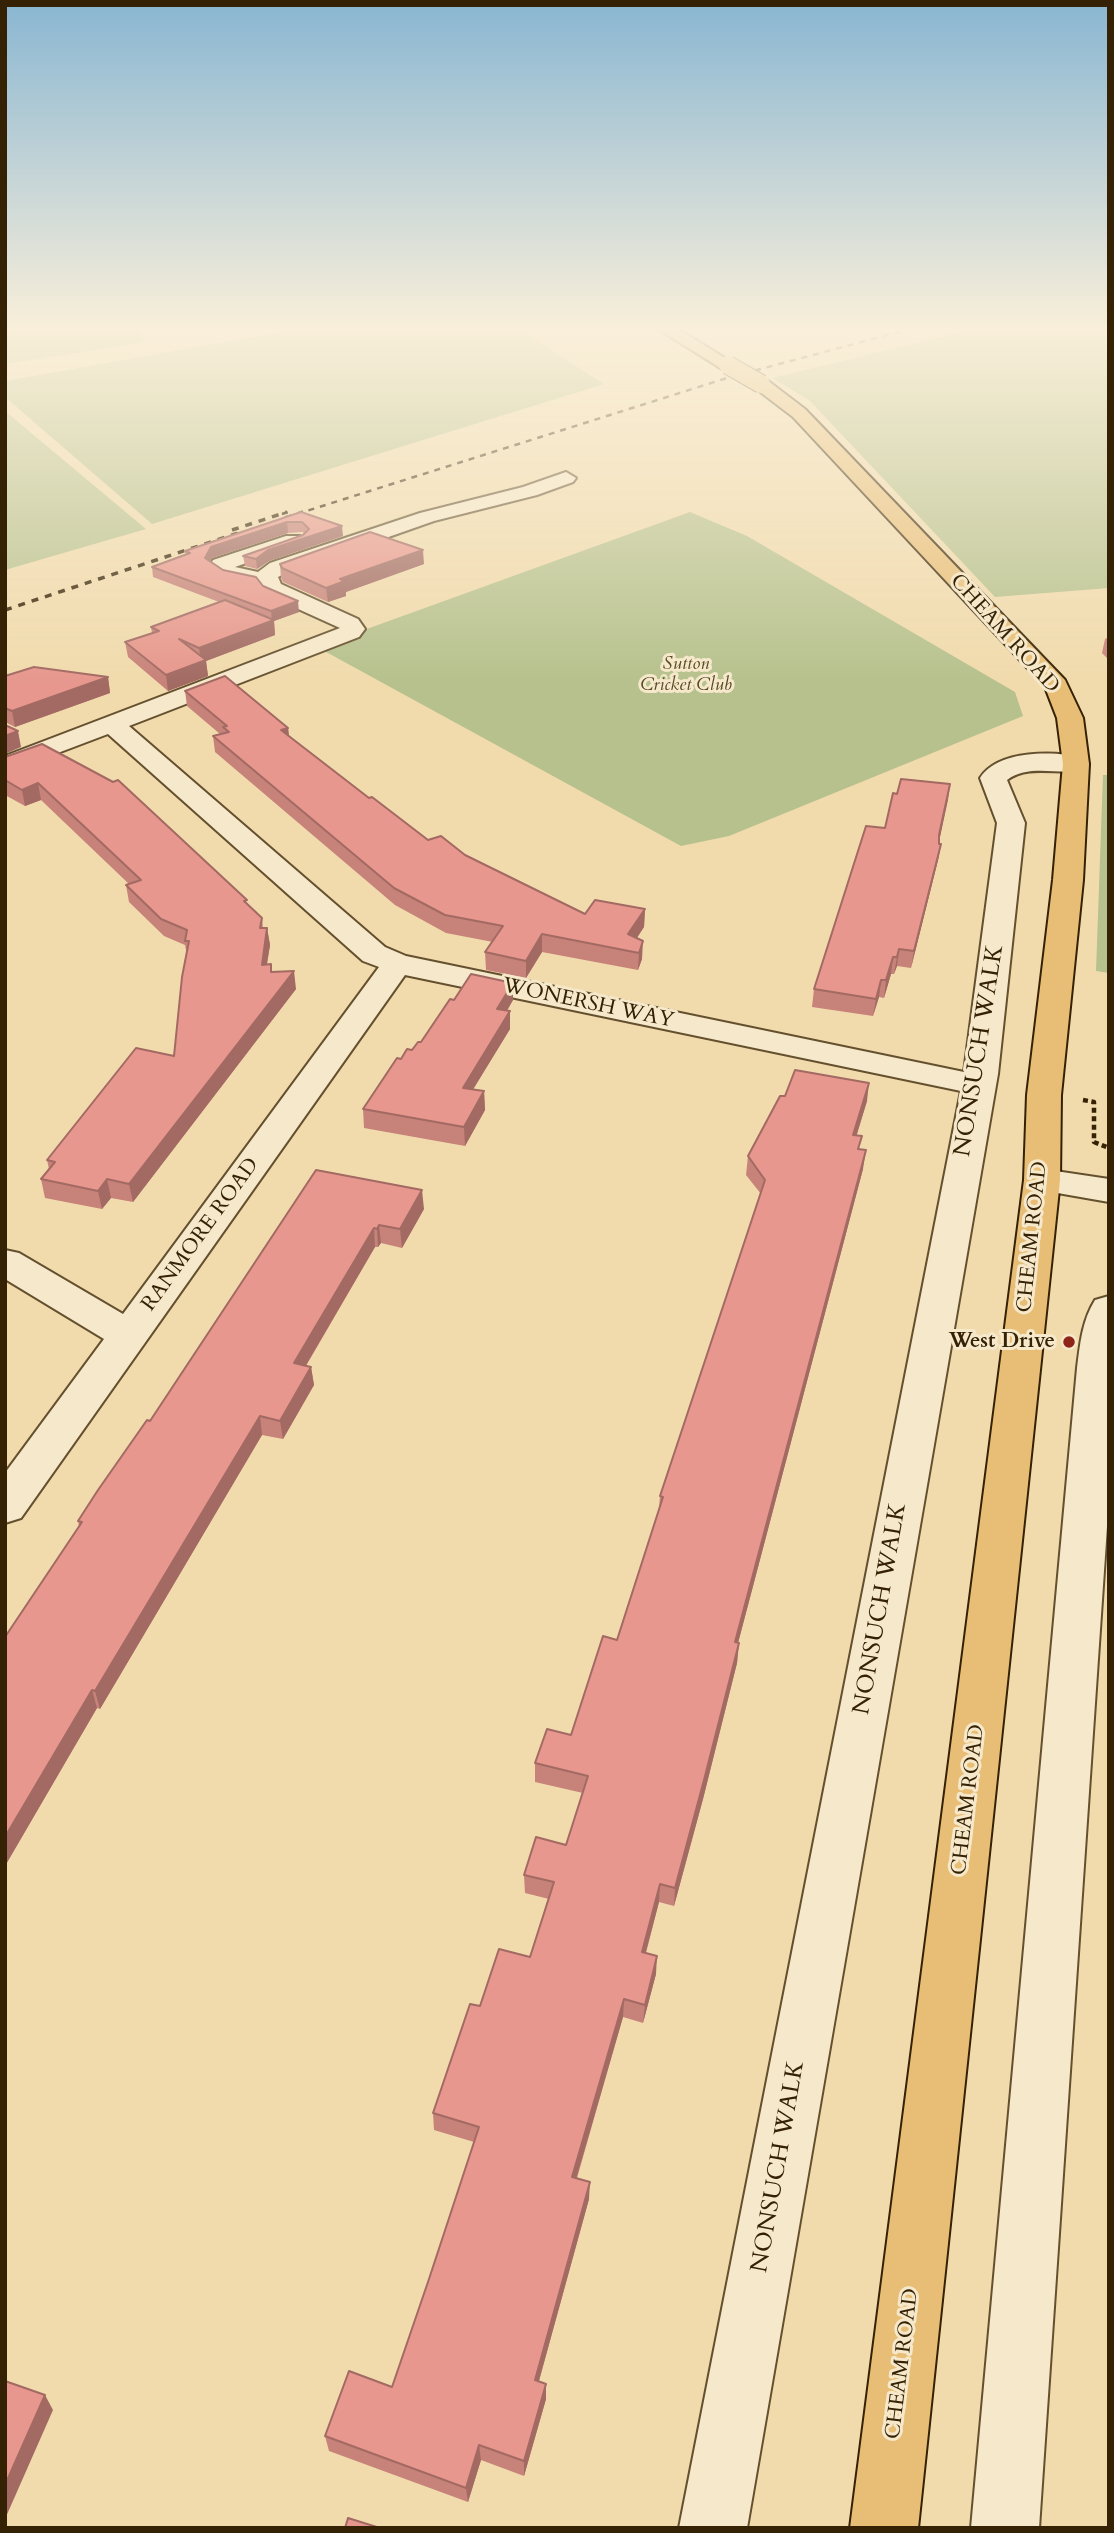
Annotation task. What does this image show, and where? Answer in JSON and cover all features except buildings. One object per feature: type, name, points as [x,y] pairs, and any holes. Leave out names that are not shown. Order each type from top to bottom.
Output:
[{"type":"highway","name":"CHEAM ROAD","points":[[831,447],[1056,685],[1070,718],[1076,764],[1068,880],[1044,1095],[1042,1180],[884,2528]]},
{"type":"street","points":[[266,580],[268,574],[278,568],[340,546],[427,517],[536,489],[566,478]]},
{"type":"street","points":[[5,765],[351,632],[353,629],[350,624],[287,597],[273,589],[266,580],[232,574],[220,568],[221,565],[318,531]]},
{"type":"street","name":"WONERSH WAY","points":[[113,725],[374,954],[397,964],[979,1085]]},
{"type":"street","name":"NONSUCH WALK","points":[[713,2528],[979,1085],[1011,823],[1009,810],[993,784],[993,778],[999,772],[1020,765],[1076,764]]},
{"type":"street","name":"RANMORE ROAD","points":[[5,1507],[397,964]]},
{"type":"street","points":[[1042,1180],[1109,1191]]},
{"type":"street","points":[[5,1262],[128,1335]]},
{"type":"street","points":[[1005,2528],[1097,1368],[1109,1311]]},
{"type":"path","points":[[1074,1099],[1094,1102],[1094,1142],[1109,1148]]},
{"type":"green space","points":[[5,447],[48,447],[146,529],[5,570]]},
{"type":"green space","points":[[63,447],[400,447],[152,524]]},
{"type":"green space","points":[[854,447],[1109,447],[1109,588],[995,597]]},
{"type":"green space","name":"Sutton Cricket Club","points":[[690,512],[747,536],[1015,692],[1023,716],[729,836],[681,846],[317,647]]},
{"type":"green space","points":[[1103,775],[1109,775],[1109,973],[1096,971]]},
{"type":"railway","points":[[297,514],[508,447]]},
{"type":"railway","points":[[282,514],[291,511]]},
{"type":"railway","points":[[232,530],[287,512]]},
{"type":"railway","points":[[297,514],[303,512]]},
{"type":"railway","points":[[285,518],[297,514]]},
{"type":"railway","points":[[5,610],[241,532]]},
{"type":"place","name":"West Drive","points":[[1069,1342]]}]
